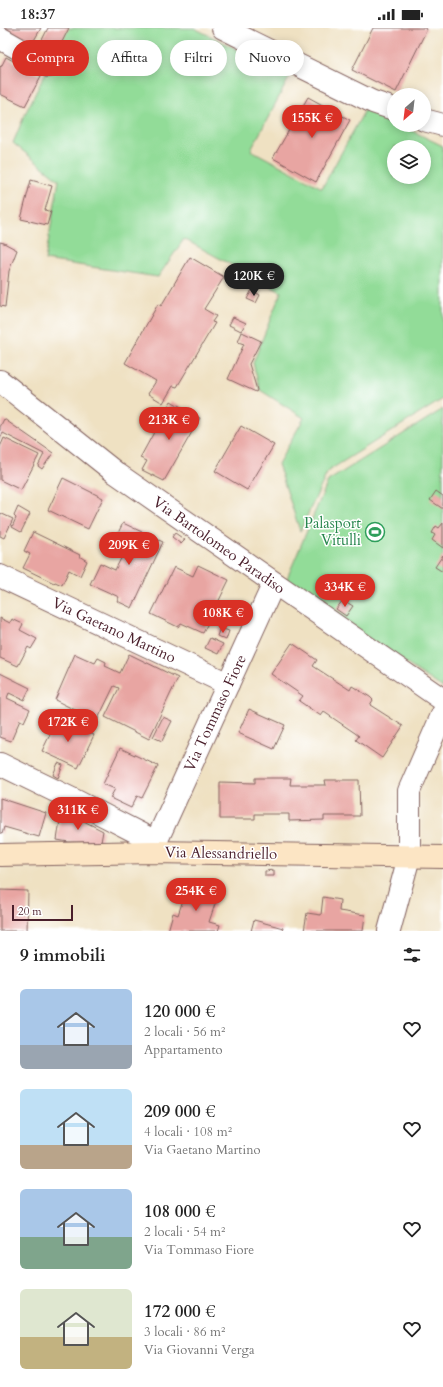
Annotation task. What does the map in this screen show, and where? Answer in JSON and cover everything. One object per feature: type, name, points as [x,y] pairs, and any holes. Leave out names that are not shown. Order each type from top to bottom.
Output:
[{"type":"street","points":[[223,28],[373,102],[387,107]]},
{"type":"street","points":[[0,38],[12,45]]},
{"type":"street","points":[[431,122],[443,125]]},
{"type":"street","name":"Via Bartolomeo Paradiso","points":[[0,381],[116,473],[443,700]]},
{"type":"street","name":"Via Gaetano Martino","points":[[0,576],[228,684]]},
{"type":"street","name":"Via Tommaso Fiore","points":[[154,847],[274,583]]},
{"type":"street","points":[[389,931],[410,857],[409,791],[443,713]]},
{"type":"street","points":[[0,764],[76,801],[154,847]]},
{"type":"street","name":"Via Alessandriello","points":[[0,856],[154,847],[443,857]]},
{"type":"green space","points":[[68,28],[194,28],[218,40],[170,40],[170,76],[227,76],[227,44],[235,48],[235,76],[290,76],[251,150],[322,188],[366,108],[387,118],[387,132],[414,132],[431,140],[387,140],[387,184],[431,184],[431,140],[443,146],[443,399],[328,471],[300,531],[278,464],[304,418],[260,390],[253,363],[281,292],[184,239],[158,277],[45,260],[59,180],[13,143],[25,114],[44,76],[89,76],[89,40],[62,40]]},
{"type":"green space","name":"Palasport Vitulli","points":[[443,409],[443,688],[285,583],[328,481]]},
{"type":"building","points":[[2,28],[41,28],[34,40],[24,40]]},
{"type":"building","points":[[48,28],[69,28],[63,40],[42,40]]},
{"type":"building","points":[[373,28],[427,29],[398,88],[388,88],[352,70]]},
{"type":"building","points":[[6,57],[12,60],[12,76],[41,76],[25,106],[0,94],[0,66],[1,67]]},
{"type":"building","points":[[308,97],[350,120],[316,182],[273,158]]},
{"type":"building","points":[[31,180],[52,186],[45,210],[51,212],[47,225],[21,219]]},
{"type":"building","points":[[0,242],[17,250],[9,271],[5,307],[0,306]]},
{"type":"building","points":[[190,257],[224,277],[204,309],[216,316],[212,322],[215,323],[177,387],[173,386],[163,403],[148,394],[156,381],[125,363],[158,304],[161,306]]},
{"type":"building","points":[[252,290],[260,295],[256,303],[247,299]]},
{"type":"building","points":[[233,317],[246,323],[241,331],[229,325]]},
{"type":"building","points":[[242,332],[261,341],[249,364],[257,390],[256,392],[228,379],[244,344],[238,342]]},
{"type":"building","points":[[171,401],[200,418],[164,481],[142,470],[147,461],[140,458]]},
{"type":"building","points":[[4,419],[53,453],[42,469],[38,466],[44,454],[3,433],[0,439],[0,427]]},
{"type":"building","points":[[241,426],[274,445],[247,490],[215,471]]},
{"type":"building","points":[[4,438],[39,455],[21,490],[0,480],[0,447]]},
{"type":"building","points":[[63,478],[103,498],[88,529],[48,510]]},
{"type":"building","points":[[436,491],[443,496],[443,509],[430,500]]},
{"type":"building","points":[[18,507],[30,514],[21,532],[12,527],[16,518],[14,516]]},
{"type":"building","points":[[0,513],[13,519],[4,538],[0,536]]},
{"type":"building","points":[[123,523],[163,542],[132,608],[117,601],[119,597],[90,584],[100,563],[115,570],[127,547],[114,541]]},
{"type":"building","points":[[443,523],[443,548],[432,540],[435,535],[432,533],[436,526],[439,528]]},
{"type":"building","points":[[33,532],[80,555],[79,556],[87,561],[80,576],[69,570],[62,585],[55,582],[54,583],[23,568],[30,554],[24,551]]},
{"type":"building","points":[[175,533],[185,540],[181,544],[172,537]]},
{"type":"building","points":[[443,555],[443,572],[435,567]]},
{"type":"building","points":[[198,565],[229,580],[203,633],[181,623],[178,627],[151,614],[174,567],[193,576]]},
{"type":"building","points":[[343,600],[353,606],[346,616],[336,609]]},
{"type":"building","points":[[0,618],[10,623],[12,619],[23,624],[20,630],[37,639],[31,649],[28,647],[18,666],[0,658]]},
{"type":"building","points":[[220,628],[229,631],[226,640],[217,636]]},
{"type":"building","points":[[210,638],[223,644],[218,654],[205,648]]},
{"type":"building","points":[[292,643],[317,660],[313,666],[350,690],[352,686],[370,697],[373,700],[370,705],[403,726],[382,758],[356,740],[359,736],[355,733],[324,712],[321,716],[299,701],[303,696],[271,674]]},
{"type":"building","points":[[75,654],[95,663],[98,658],[106,662],[105,666],[120,673],[129,654],[178,678],[149,739],[105,717],[119,688],[114,686],[97,721],[55,700]]},
{"type":"building","points":[[0,673],[30,688],[24,700],[9,693],[7,698],[30,709],[24,722],[20,720],[11,741],[0,737]]},
{"type":"building","points":[[249,709],[285,725],[274,749],[238,733]]},
{"type":"building","points":[[163,717],[172,721],[162,741],[153,737]]},
{"type":"building","points":[[58,718],[94,735],[78,768],[42,751]]},
{"type":"building","points":[[120,748],[158,766],[142,798],[137,796],[131,808],[110,798],[115,789],[103,784]]},
{"type":"building","points":[[58,763],[63,765],[58,778],[53,775]]},
{"type":"building","points":[[255,778],[291,778],[290,785],[326,785],[325,780],[359,780],[360,816],[324,816],[324,820],[289,821],[289,814],[255,814],[255,819],[220,819],[220,782],[255,783]]},
{"type":"building","points":[[0,798],[46,813],[39,837],[4,827],[2,834],[0,833]]},
{"type":"building","points":[[61,814],[74,816],[103,831],[101,842],[69,842],[57,840]]},
{"type":"building","points":[[274,870],[274,876],[265,876],[265,871]]},
{"type":"building","points":[[187,888],[205,894],[208,888],[219,892],[209,922],[220,925],[218,931],[168,931],[173,913],[178,915]]},
{"type":"building","points":[[0,890],[28,891],[27,931],[0,931]]},
{"type":"building","points":[[323,897],[340,900],[339,911],[365,915],[363,931],[304,931],[307,913],[321,915]]},
{"type":"building","points":[[254,920],[283,928],[282,931],[251,931]]},
{"type":"place","name":"Palasport Vitulli","points":[[375,532]]}]
